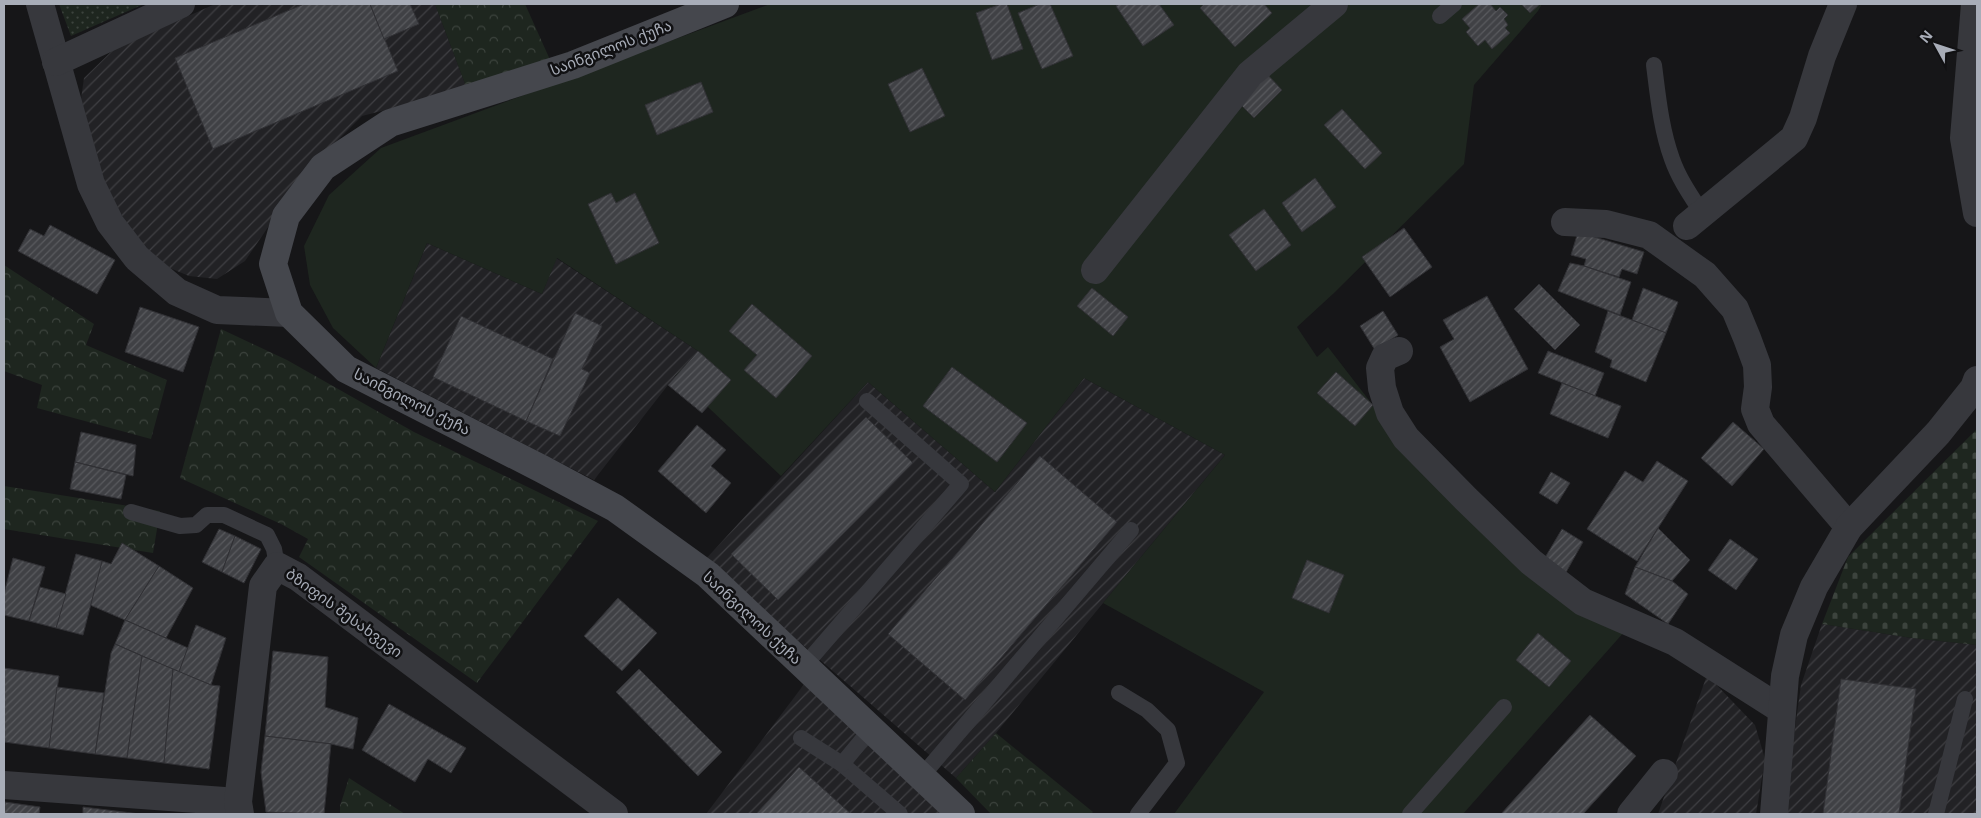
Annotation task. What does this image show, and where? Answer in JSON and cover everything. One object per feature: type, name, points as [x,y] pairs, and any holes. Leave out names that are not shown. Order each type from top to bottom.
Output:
[{"type":"street","points":[[40,4],[91,184],[110,223],[137,258],[177,292],[217,310],[289,313]]},
{"type":"street","points":[[56,62],[181,4]]},
{"type":"street","name":"საინგილოს ქუჩა","points":[[725,4],[573,65],[390,122],[323,167],[286,216],[273,264],[289,313],[346,369],[615,508],[708,575],[961,814]]},
{"type":"street","points":[[1095,270],[1250,74],[1334,4]]},
{"type":"street","points":[[1694,220],[1794,138],[1803,118],[1822,56],[1843,4]]},
{"type":"street","points":[[1975,4],[1964,138],[1977,213]]},
{"type":"street","points":[[1565,222],[1606,224],[1648,235],[1705,275],[1734,309],[1747,338],[1757,365],[1758,387],[1755,409],[1761,424],[1849,527]]},
{"type":"street","points":[[1399,351],[1385,357],[1380,368],[1382,388],[1390,412],[1406,438],[1530,562],[1583,602],[1675,642],[1782,710]]},
{"type":"street","points":[[1774,814],[1785,676],[1794,636],[1814,587],[1849,527],[1938,433],[1974,388],[1977,380]]},
{"type":"street","name":"ბზიფის შესახვევი","points":[[239,808],[263,586],[277,566],[298,577],[614,814]]},
{"type":"street","points":[[1631,814],[1664,773]]},
{"type":"street","points":[[4,785],[239,808]]},
{"type":"lane","points":[[1440,16],[1454,4]]},
{"type":"lane","points":[[1654,65],[1663,126],[1672,160],[1685,186],[1694,220]]},
{"type":"lane","points":[[804,666],[961,484],[867,401]]},
{"type":"lane","points":[[131,512],[180,526],[196,525],[207,515],[224,515],[267,535],[274,549],[277,566]]},
{"type":"lane","points":[[921,777],[1132,530]]},
{"type":"lane","points":[[1120,693],[1147,710],[1168,730],[1177,762],[1138,814]]},
{"type":"lane","points":[[1936,814],[1965,698]]},
{"type":"lane","points":[[1410,814],[1504,707]]},
{"type":"lane","points":[[842,764],[871,729]]},
{"type":"lane","points":[[801,738],[842,764],[900,814]]},
{"type":"shaded area","points":[[215,4],[435,4],[467,89],[362,116],[305,173],[245,261],[217,279],[189,276],[165,266],[141,247],[107,191],[81,99],[84,78],[113,50]]},
{"type":"shaded area","points":[[427,243],[542,294],[556,258],[698,351],[675,376],[594,480],[376,368]]},
{"type":"shaded area","points":[[1084,378],[1225,455],[996,733],[956,778],[705,560],[868,382],[995,492]]},
{"type":"shaded area","points":[[1822,624],[1912,638],[1977,645],[1977,814],[1783,814],[1801,685]]},
{"type":"shaded area","points":[[1707,675],[1755,725],[1765,759],[1756,814],[1658,814]]},
{"type":"shaded area","points":[[805,683],[941,814],[706,814]]},
{"type":"green space","points":[[59,4],[144,4],[71,36]]},
{"type":"green space","points":[[435,4],[525,4],[551,62],[467,89]]},
{"type":"green space","points":[[770,4],[1542,4],[1474,85],[1464,164],[1334,293],[1297,327],[1317,357],[1328,347],[1382,417],[1625,631],[1463,814],[1174,814],[1264,692],[1103,603],[1225,455],[1084,378],[995,492],[868,382],[781,476],[675,376],[698,351],[557,258],[542,294],[427,243],[376,368],[333,328],[310,285],[304,246],[329,195],[381,148]]},
{"type":"green space","points":[[4,265],[94,324],[86,345],[167,380],[151,439],[37,408],[42,385],[4,371]]},
{"type":"green space","points":[[221,329],[287,360],[414,432],[598,521],[477,683],[299,557],[308,539],[281,524],[180,478]]},
{"type":"green space","points":[[1977,429],[1977,645],[1912,638],[1822,624],[1848,557]]},
{"type":"green space","points":[[4,486],[160,511],[153,553],[4,529]]},
{"type":"green space","points":[[996,733],[1093,812],[1091,814],[991,814],[956,778]]},
{"type":"green space","points":[[349,778],[405,814],[340,814],[340,806]]},
{"type":"building","points":[[304,4],[370,4],[398,71],[213,149],[175,58]]},
{"type":"building","points":[[370,4],[410,4],[419,24],[384,39]]},
{"type":"building","points":[[1001,4],[1007,4],[1023,49],[992,60],[976,13]]},
{"type":"building","points":[[1040,4],[1050,4],[1073,56],[1042,69],[1018,13]]},
{"type":"building","points":[[1119,4],[1159,4],[1174,25],[1143,46],[1116,6]]},
{"type":"building","points":[[1204,4],[1264,4],[1272,13],[1235,47],[1200,8]]},
{"type":"building","points":[[1479,4],[1490,4],[1496,11],[1500,7],[1508,15],[1504,19],[1508,25],[1505,28],[1510,33],[1492,49],[1485,40],[1478,46],[1466,32],[1470,28],[1462,19]]},
{"type":"building","points":[[1521,4],[1540,4],[1530,13]]},
{"type":"building","points":[[922,68],[945,116],[910,132],[888,84]]},
{"type":"building","points":[[1265,72],[1282,90],[1254,118],[1237,101]]},
{"type":"building","points":[[701,82],[713,112],[657,135],[645,105]]},
{"type":"building","points":[[1342,109],[1382,153],[1365,169],[1324,125]]},
{"type":"building","points":[[1315,178],[1336,207],[1302,232],[1282,203]]},
{"type":"building","points":[[611,193],[616,203],[635,193],[659,243],[616,264],[588,204]]},
{"type":"building","points":[[1264,209],[1291,245],[1256,271],[1229,235]]},
{"type":"building","points":[[50,225],[115,260],[97,294],[18,251],[30,229],[44,236]]},
{"type":"building","points":[[1404,228],[1432,267],[1390,297],[1362,257]]},
{"type":"building","points":[[1578,232],[1644,252],[1637,274],[1622,269],[1619,277],[1584,266],[1586,259],[1571,255]]},
{"type":"building","points":[[1570,263],[1631,282],[1620,315],[1558,291]]},
{"type":"building","points":[[1539,284],[1580,325],[1555,350],[1514,309]]},
{"type":"building","points":[[1092,288],[1128,317],[1113,336],[1077,306]]},
{"type":"building","points":[[1643,288],[1678,302],[1666,333],[1632,320]]},
{"type":"building","points":[[1487,296],[1528,369],[1470,402],[1440,347],[1454,339],[1443,320]]},
{"type":"building","points":[[752,304],[812,356],[776,398],[744,370],[757,355],[729,331]]},
{"type":"building","points":[[140,307],[199,327],[183,372],[125,352]]},
{"type":"building","points":[[1383,311],[1398,335],[1375,350],[1360,326]]},
{"type":"building","points":[[1608,311],[1666,333],[1646,382],[1610,367],[1612,360],[1595,352]]},
{"type":"building","points":[[575,313],[602,326],[582,369],[590,373],[560,436],[526,421]]},
{"type":"building","points":[[461,316],[553,359],[526,421],[433,377]]},
{"type":"building","points":[[698,351],[731,380],[702,413],[668,385]]},
{"type":"building","points":[[1548,351],[1604,373],[1595,396],[1538,373]]},
{"type":"building","points":[[952,367],[1027,423],[997,462],[923,406]]},
{"type":"building","points":[[1336,372],[1373,405],[1355,426],[1317,393]]},
{"type":"building","points":[[1562,383],[1621,406],[1608,438],[1550,414]]},
{"type":"building","points":[[866,417],[913,463],[778,600],[731,554]]},
{"type":"building","points":[[1733,422],[1764,449],[1732,486],[1701,458]]},
{"type":"building","points":[[697,425],[726,450],[711,466],[731,483],[706,513],[658,471]]},
{"type":"building","points":[[81,432],[136,445],[133,476],[75,462]]},
{"type":"building","points":[[1040,456],[1117,522],[965,700],[888,634]]},
{"type":"building","points":[[1657,461],[1688,481],[1637,561],[1587,529],[1625,471],[1643,482]]},
{"type":"building","points":[[75,462],[126,475],[121,499],[70,489]]},
{"type":"building","points":[[1551,472],[1570,483],[1557,504],[1539,493]]},
{"type":"building","points":[[1658,528],[1690,560],[1672,581],[1635,567]]},
{"type":"building","points":[[219,529],[235,536],[222,572],[202,562]]},
{"type":"building","points":[[1562,529],[1583,542],[1565,574],[1543,561]]},
{"type":"building","points":[[235,536],[261,549],[244,583],[222,572]]},
{"type":"building","points":[[1730,539],[1758,559],[1736,590],[1708,570]]},
{"type":"building","points":[[122,543],[159,566],[125,620],[90,605],[102,561],[111,564]]},
{"type":"building","points":[[76,554],[102,561],[83,635],[56,628]]},
{"type":"building","points":[[13,558],[45,567],[29,621],[4,615],[4,594]]},
{"type":"building","points":[[1307,560],[1344,575],[1329,613],[1292,598]]},
{"type":"building","points":[[159,566],[193,588],[166,638],[125,620]]},
{"type":"building","points":[[1635,567],[1672,581],[1688,594],[1668,624],[1625,594]]},
{"type":"building","points":[[40,587],[66,594],[56,628],[29,621]]},
{"type":"building","points":[[618,598],[657,633],[622,671],[584,636]]},
{"type":"building","points":[[125,620],[188,648],[179,672],[115,644]]},
{"type":"building","points":[[196,625],[226,638],[211,685],[179,672]]},
{"type":"building","points":[[1538,633],[1571,661],[1549,687],[1516,660]]},
{"type":"building","points":[[115,644],[142,656],[127,758],[95,754],[111,653]]},
{"type":"building","points":[[273,651],[328,657],[325,707],[358,718],[353,749],[331,744],[265,736]]},
{"type":"building","points":[[142,656],[173,669],[164,763],[127,758]]},
{"type":"building","points":[[4,668],[59,676],[49,748],[4,742]]},
{"type":"building","points":[[173,669],[211,685],[220,686],[209,769],[164,763]]},
{"type":"building","points":[[639,669],[722,752],[698,776],[616,692]]},
{"type":"building","points":[[1841,679],[1916,689],[1899,814],[1823,814]]},
{"type":"building","points":[[57,687],[104,693],[95,754],[49,748]]},
{"type":"building","points":[[389,704],[466,748],[451,773],[428,759],[415,782],[362,750]]},
{"type":"building","points":[[1590,715],[1636,756],[1583,814],[1501,814]]},
{"type":"building","points":[[265,736],[331,744],[324,814],[266,812],[261,772]]},
{"type":"building","points":[[799,767],[851,814],[756,814]]},
{"type":"building","points":[[5,802],[40,807],[39,814],[4,814]]},
{"type":"building","points":[[83,807],[140,814],[83,814]]}]
